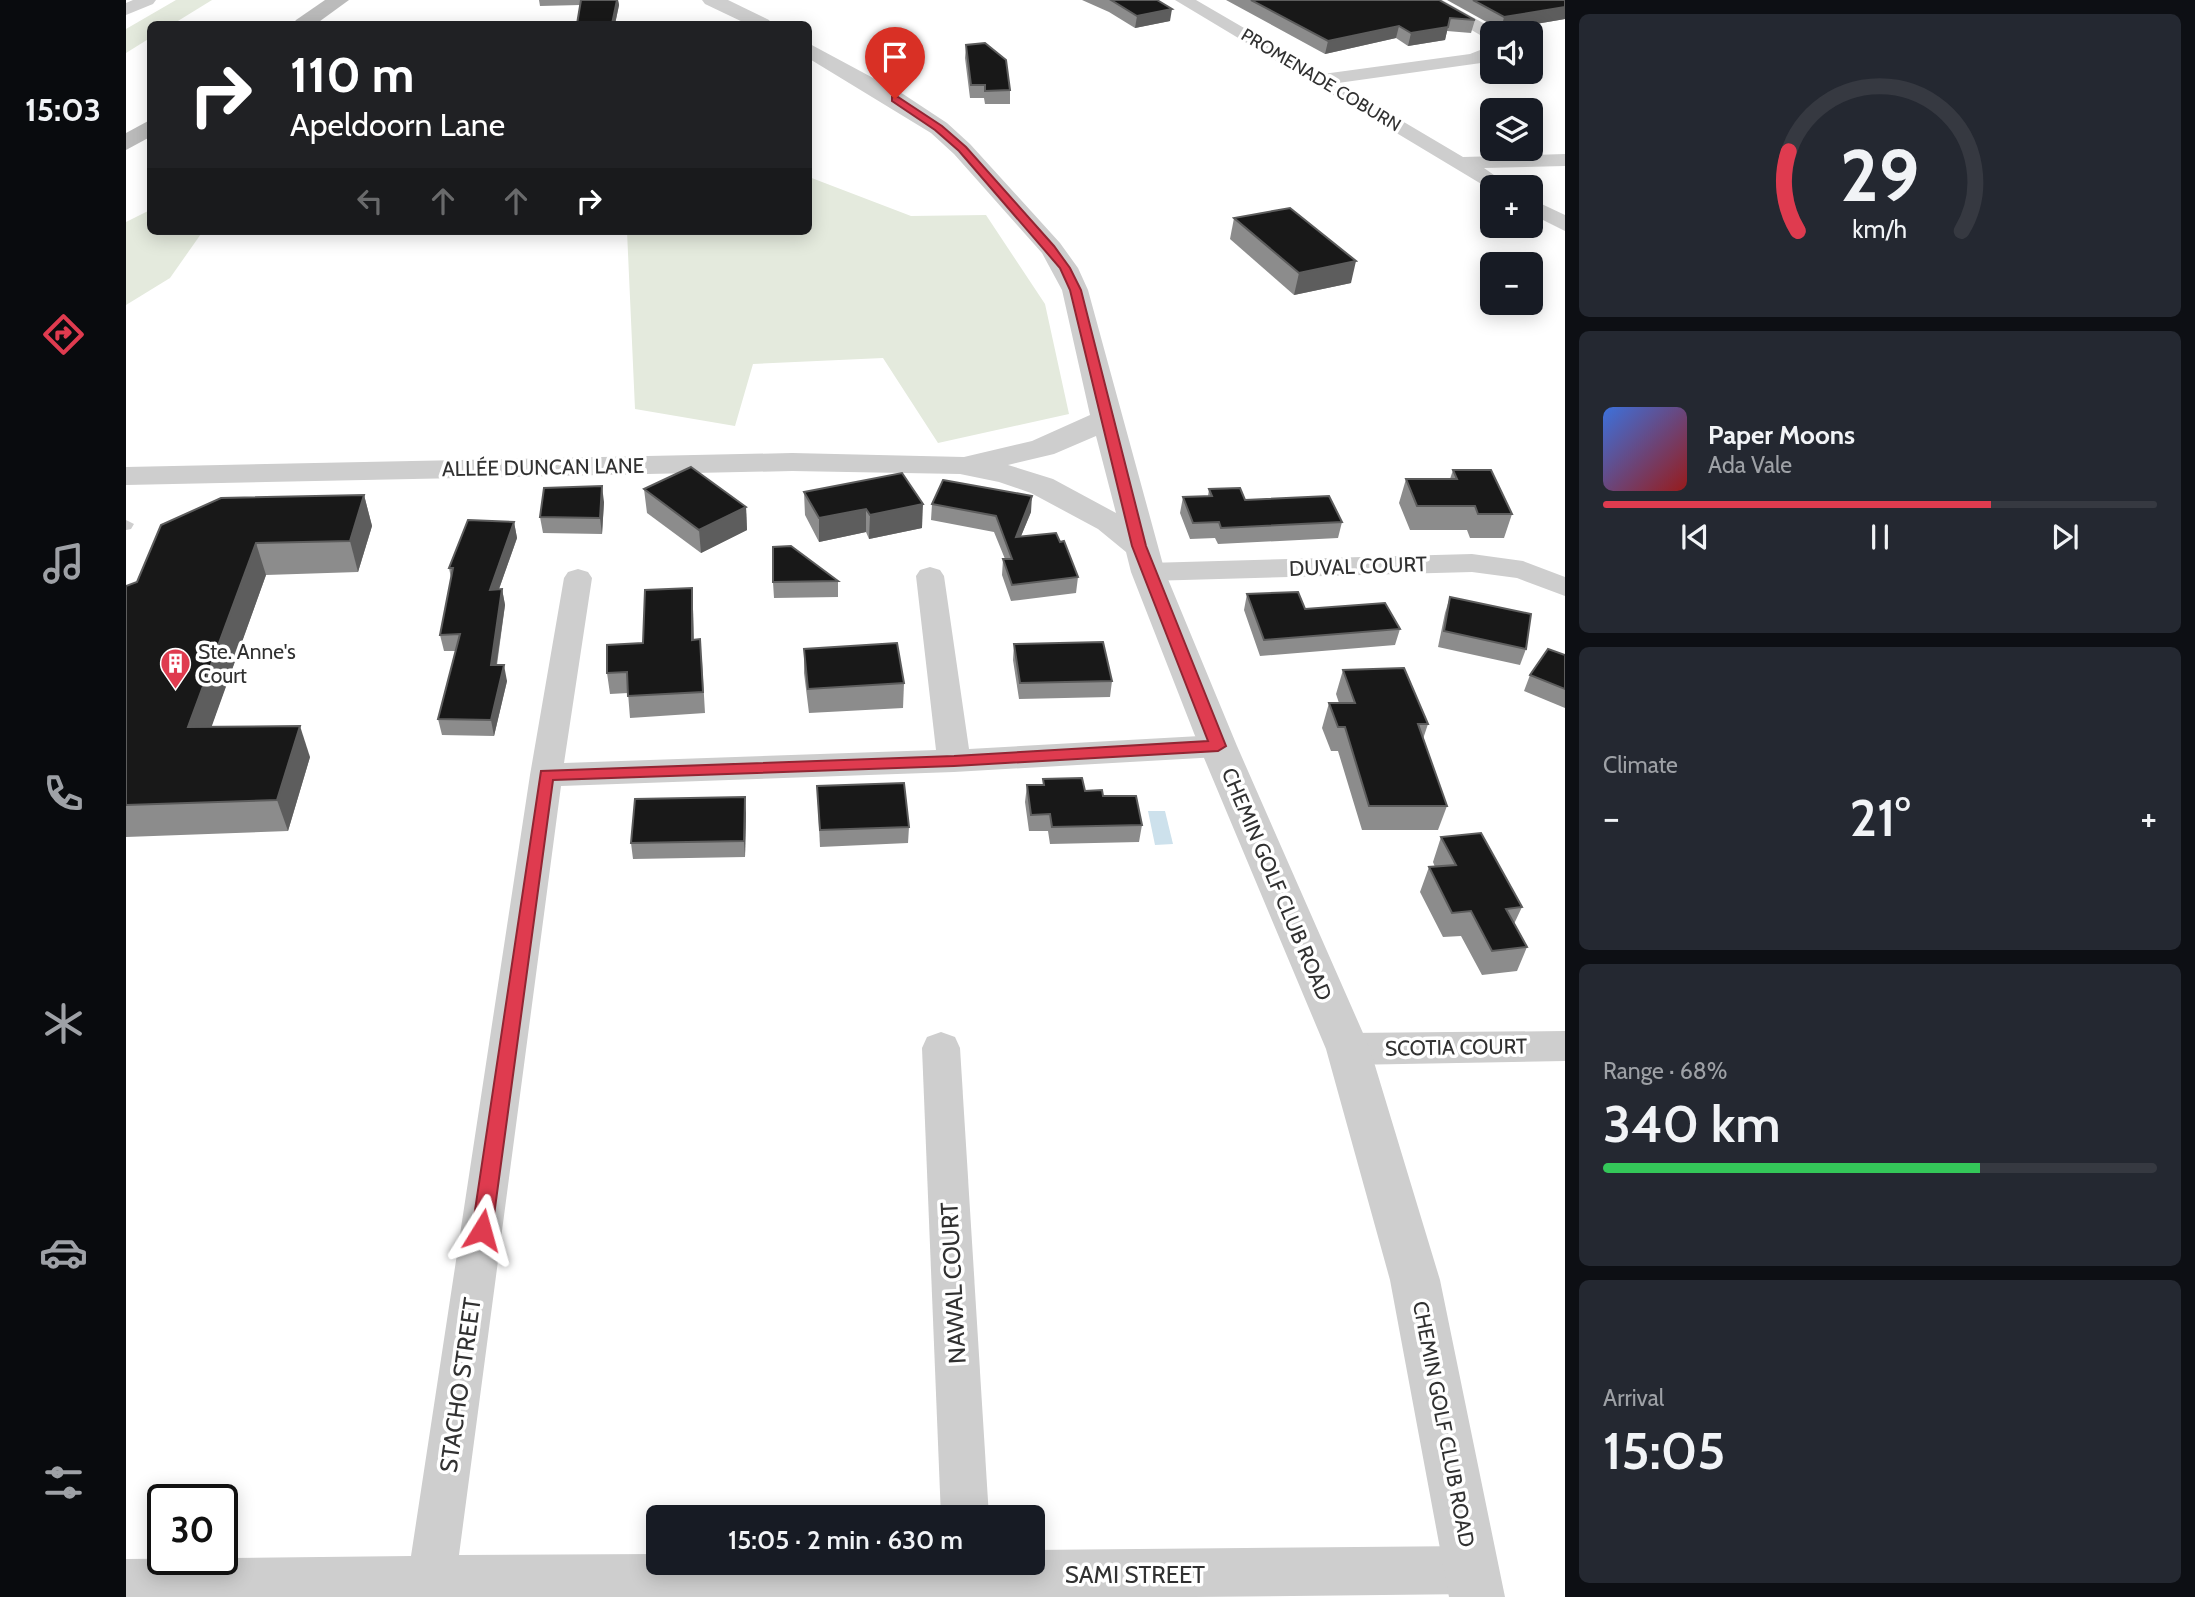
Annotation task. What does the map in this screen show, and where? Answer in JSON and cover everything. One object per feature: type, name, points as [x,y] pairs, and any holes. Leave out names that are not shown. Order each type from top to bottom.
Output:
[{"type":"main road","points":[[296,21],[315,0]]},
{"type":"main road","points":[[298,21],[339,0]]},
{"type":"main road","points":[[126,128],[147,114]]},
{"type":"main road","points":[[126,143],[147,129]]},
{"type":"street","points":[[126,9],[147,0]]},
{"type":"street","points":[[712,0],[756,21]]},
{"type":"street","name":"PROMENADE COBURN","points":[[1184,0],[1480,176]]},
{"type":"street","points":[[1429,0],[1480,28]]},
{"type":"street","name":"CHEMIN GOLF CLUB ROAD","points":[[812,51],[851,72],[939,128],[962,149],[1051,248],[1065,268],[1075,290],[1143,559],[1218,746],[1348,1049],[1415,1280],[1475,1583]]},
{"type":"street","points":[[1321,80],[1480,56]]},
{"type":"street","points":[[1457,163],[1565,160]]},
{"type":"street","points":[[1543,212],[1565,224]]},
{"type":"street","points":[[960,465],[1040,449],[1074,438],[1106,418]]},
{"type":"street","name":"ALLÉE DUNCAN LANE","points":[[126,477],[766,462],[960,465]]},
{"type":"street","points":[[960,465],[1006,474],[1042,486],[1109,522],[1143,559]]},
{"type":"street","name":"DUVAL COURT","points":[[1143,559],[1472,563],[1523,570],[1565,587]]},
{"type":"street","points":[[930,576],[954,761]]},
{"type":"street","name":"STACHO STREET","points":[[432,1579],[546,775],[578,578]]},
{"type":"street","points":[[546,775],[954,761],[1218,746]]},
{"type":"street","name":"SCOTIA COURT","points":[[1348,1049],[1565,1045]]},
{"type":"street","name":"NAWAL COURT","points":[[941,1048],[964,1505]]},
{"type":"street","name":"SAMI STREET","points":[[1045,1571],[1475,1583]]},
{"type":"street","name":"SAMI STREET","points":[[126,1583],[646,1575]]},
{"type":"shaded area","points":[[176,0],[212,0],[178,21],[147,21],[147,40],[126,53],[126,29]]},
{"type":"shaded area","points":[[812,178],[911,216],[986,215],[1045,304],[1069,414],[938,443],[883,358],[753,364],[735,426],[635,409],[627,235],[812,235]]},
{"type":"shaded area","points":[[147,212],[147,235],[200,235],[170,278],[126,305],[126,222]]},
{"type":"water","points":[[1148,811],[1165,811],[1173,844],[1155,845]]},
{"type":"building","points":[[581,0],[617,0],[613,21],[578,21]]},
{"type":"building","points":[[1111,0],[1157,0],[1172,9],[1137,16]]},
{"type":"building","points":[[1251,0],[1439,0],[1475,20],[1450,18],[1448,27],[1411,33],[1399,26],[1328,41]]},
{"type":"building","points":[[1473,0],[1565,0],[1565,7],[1504,17]]},
{"type":"building","points":[[985,43],[1006,60],[1010,90],[985,91],[985,85],[971,85],[966,45]]},
{"type":"building","points":[[1290,208],[1356,261],[1299,273],[1234,218]]},
{"type":"building","points":[[691,467],[746,507],[699,530],[644,489]]},
{"type":"building","points":[[1453,470],[1491,470],[1512,514],[1478,514],[1475,506],[1417,506],[1406,479],[1457,479]]},
{"type":"building","points":[[902,473],[923,504],[870,515],[866,509],[819,518],[804,492]]},
{"type":"building","points":[[943,480],[1032,496],[1016,537],[1056,533],[1060,542],[1064,541],[1078,577],[1012,585],[1003,559],[1012,559],[996,516],[932,504]]},
{"type":"building","points":[[602,486],[600,518],[540,517],[544,488]]},
{"type":"building","points":[[1240,488],[1245,500],[1329,496],[1342,522],[1221,528],[1219,522],[1193,523],[1183,497],[1212,496],[1209,489]]},
{"type":"building","name":"Ste. Anne's Court","points":[[364,495],[350,541],[256,543],[188,727],[300,726],[277,800],[126,805],[126,586],[137,582],[161,525],[221,498]]},
{"type":"building","points":[[468,520],[514,522],[490,590],[502,589],[491,665],[504,665],[491,720],[438,719],[460,634],[440,635],[453,568],[449,568]]},
{"type":"building","points":[[791,546],[838,581],[773,582],[773,547]]},
{"type":"building","points":[[692,588],[692,640],[700,639],[703,692],[628,696],[627,672],[607,673],[607,645],[643,643],[645,590]]},
{"type":"building","points":[[1298,592],[1305,609],[1385,603],[1400,629],[1264,640],[1247,594]]},
{"type":"building","points":[[1450,597],[1531,614],[1526,649],[1444,631]]},
{"type":"building","points":[[1103,642],[1112,681],[1020,683],[1014,644]]},
{"type":"building","points":[[897,643],[904,683],[808,689],[804,649]]},
{"type":"building","points":[[1548,649],[1565,655],[1565,689],[1530,675]]},
{"type":"building","points":[[1404,668],[1428,724],[1418,724],[1447,806],[1369,806],[1345,727],[1338,727],[1329,703],[1355,703],[1343,670]]},
{"type":"building","points":[[1082,778],[1085,791],[1102,790],[1103,796],[1136,796],[1142,825],[1052,827],[1050,814],[1031,815],[1027,785],[1044,785],[1043,779]]},
{"type":"building","points":[[904,783],[909,827],[820,830],[817,786]]},
{"type":"building","points":[[745,797],[744,841],[631,843],[635,799]]},
{"type":"building","points":[[1481,833],[1522,907],[1506,909],[1527,947],[1492,951],[1471,911],[1452,913],[1429,867],[1456,865],[1441,837]]},
{"type":"place","name":"Ste. Anne's Court","points":[[175,690]]},
{"type":"route","points":[[482,1230],[546,775],[954,761],[1218,746],[1139,546],[1075,290],[1065,268],[1051,248],[962,149],[939,128],[895,99]]}]
